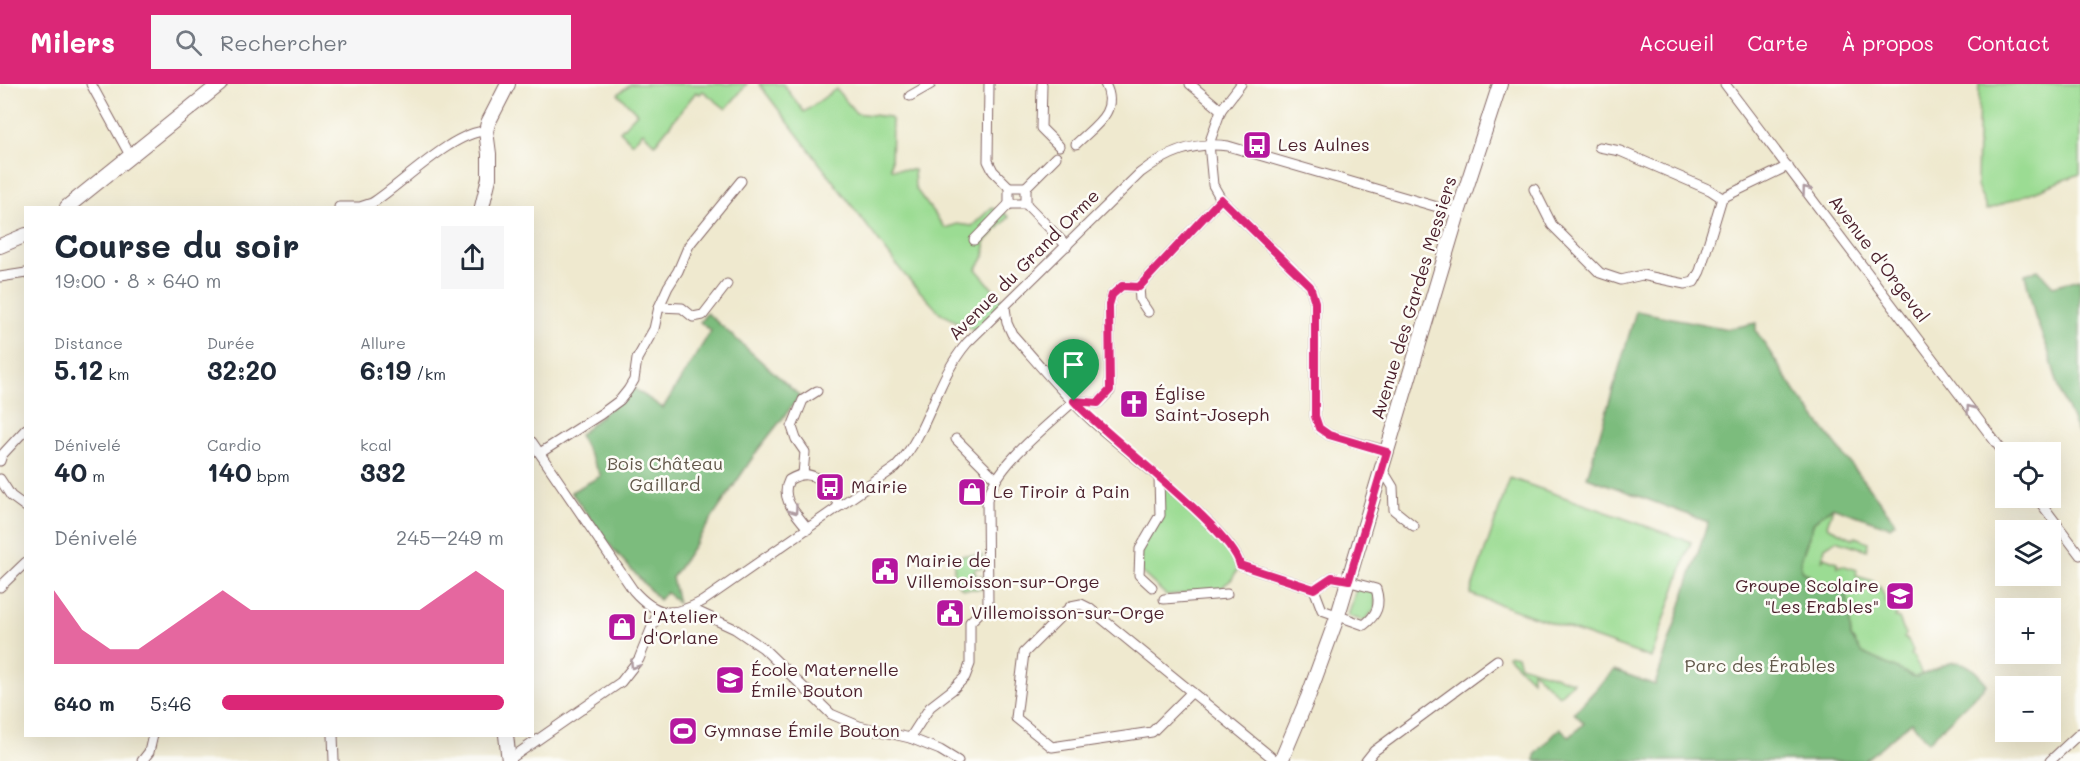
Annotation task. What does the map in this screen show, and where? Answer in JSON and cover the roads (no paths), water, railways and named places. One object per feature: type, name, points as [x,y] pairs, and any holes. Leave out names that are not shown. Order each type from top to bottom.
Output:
[{"type":"street","points":[[91,84],[130,155]]},
{"type":"street","points":[[68,206],[220,84]]},
{"type":"street","points":[[482,206],[489,178],[486,131],[508,84]]},
{"type":"street","points":[[910,96],[931,84]]},
{"type":"street","points":[[989,84],[988,161],[993,171],[1010,187],[1026,187],[1056,157]]},
{"type":"street","points":[[1042,84],[1041,128],[1059,146]]},
{"type":"street","points":[[1076,144],[1104,117],[1109,109],[1111,94],[1105,84]]},
{"type":"street","points":[[1241,84],[1221,110],[1209,144],[1214,185],[1221,199],[1310,286],[1314,293],[1315,416],[1319,428],[1329,435],[1387,452]]},
{"type":"street","name":"Avenue des Gardes Messiers","points":[[1281,761],[1308,697],[1338,615],[1458,213],[1500,84]]},
{"type":"street","name":"Avenue d'Orgeval","points":[[1725,84],[1995,442]]},
{"type":"street","points":[[1191,85],[1221,110]]},
{"type":"street","points":[[363,206],[372,203],[450,146],[472,134],[486,131]]},
{"type":"street","name":"Avenue du Grand Orme","points":[[658,612],[673,612],[690,608],[896,467],[906,456],[924,424],[951,365],[967,343],[1153,163],[1180,150],[1209,144],[1228,146],[1458,213]]},
{"type":"street","points":[[1599,147],[1620,151],[1710,190],[1722,198]]},
{"type":"street","points":[[1534,189],[1552,225],[1600,273],[1621,280],[1642,275],[1685,284],[1694,282],[1700,271],[1722,198],[1788,166]]},
{"type":"street","points":[[540,453],[601,414],[620,400],[628,390],[634,380],[637,359],[654,328],[659,307],[689,245],[741,181]]},
{"type":"street","points":[[974,240],[1009,204],[1010,187]]},
{"type":"street","points":[[1026,187],[1026,204],[1067,246]]},
{"type":"street","points":[[1148,312],[1140,300],[1139,287],[1221,199]]},
{"type":"street","points":[[1009,204],[1026,204]]},
{"type":"street","points":[[0,246],[24,236]]},
{"type":"street","points":[[0,277],[24,273]]},
{"type":"street","points":[[659,307],[682,308],[693,316],[703,315],[727,284]]},
{"type":"street","points":[[910,738],[930,707],[965,677],[970,664],[970,622],[987,605],[987,500],[998,475],[1074,401],[1098,403],[1110,390],[1109,305],[1112,295],[1122,286],[1139,287]]},
{"type":"street","points":[[1005,307],[1007,323],[1012,334],[1088,417],[1213,528],[1236,554],[1240,565],[1314,589],[1323,610],[1364,625],[1378,608],[1379,598],[1376,589],[1349,580],[1332,577],[1314,589]]},
{"type":"street","points":[[803,474],[805,452],[796,439],[792,427],[803,400],[817,391]]},
{"type":"street","points":[[0,461],[2,455],[24,431]]},
{"type":"street","points":[[956,439],[996,480]]},
{"type":"street","points":[[508,761],[621,682],[639,659],[658,612],[633,590],[534,444]]},
{"type":"street","points":[[1382,469],[1393,487],[1394,510],[1413,526]]},
{"type":"street","points":[[808,529],[785,496],[789,480],[803,474],[816,477],[824,483],[840,506]]},
{"type":"street","points":[[1152,587],[1139,575],[1140,549],[1160,515],[1159,478]]},
{"type":"street","points":[[0,479],[11,496],[24,506]]},
{"type":"street","points":[[2045,508],[2080,555]]},
{"type":"street","points":[[0,587],[24,564]]},
{"type":"street","points":[[1164,599],[1227,594]]},
{"type":"street","points":[[1192,692],[1152,732],[1110,739],[1052,747],[1016,718],[1024,653],[1071,606],[1081,604],[1089,608],[1192,692],[1276,761]]},
{"type":"street","points":[[690,608],[735,629],[763,648],[831,714],[859,726],[910,738],[940,750],[957,760]]},
{"type":"street","points":[[1366,761],[1374,751],[1497,660]]},
{"type":"street","points":[[2050,761],[2080,733]]},
{"type":"street","points":[[142,761],[148,752],[152,737]]},
{"type":"street","points":[[333,737],[334,761]]},
{"type":"street","points":[[506,737],[508,761]]},
{"type":"place","name":"Les Aulnes","points":[[1257,145]]},
{"type":"place","name":"Église Saint-Joseph","points":[[1134,404]]},
{"type":"place","name":"Mairie","points":[[830,487]]},
{"type":"place","name":"Le Tiroir à Pain","points":[[972,492]]},
{"type":"place","name":"Mairie de Villemoisson-sur-Orge","points":[[885,571]]},
{"type":"place","name":"Groupe Scolaire \"Les Erables\"","points":[[1900,596]]},
{"type":"place","name":"Villemoisson-sur-Orge","points":[[950,613]]},
{"type":"place","name":"L'Atelier d'Orlane","points":[[622,627]]},
{"type":"place","name":"École Maternelle Émile Bouton","points":[[730,680]]},
{"type":"place","name":"Gymnase Émile Bouton","points":[[683,731]]},
{"type":"park label","name":"Bois Château Gaillard","points":[[665,474]]},
{"type":"park label","name":"Parc des Érables","points":[[1760,666]]}]
